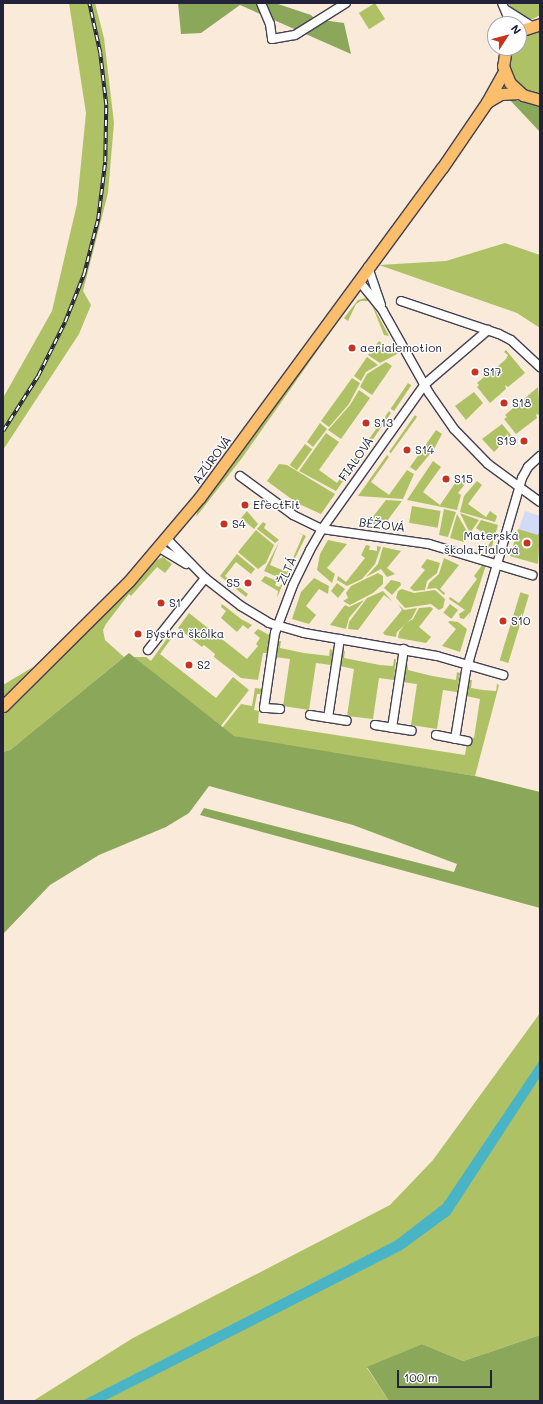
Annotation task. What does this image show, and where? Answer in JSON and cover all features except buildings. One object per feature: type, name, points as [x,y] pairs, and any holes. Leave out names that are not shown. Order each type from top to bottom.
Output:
[{"type":"main road","points":[[505,56],[504,71],[510,83],[520,93]]},
{"type":"main road","name":"AZÚROVÁ","points":[[3,706],[129,581],[166,538],[249,433],[487,102],[504,71]]},
{"type":"main road","points":[[487,102],[501,94],[520,93],[540,100]]},
{"type":"street","points":[[261,3],[270,24],[272,39],[295,35],[346,3]]},
{"type":"street","points":[[504,6],[508,16]]},
{"type":"street","points":[[504,6],[535,25]]},
{"type":"street","points":[[368,267],[383,311]]},
{"type":"street","points":[[359,281],[383,311],[443,413],[468,445],[519,488],[540,502]]},
{"type":"street","points":[[401,300],[488,330],[511,340],[540,367]]},
{"type":"street","name":"FIALOVÁ","points":[[322,529],[425,384],[488,330]]},
{"type":"street","points":[[455,739],[467,665],[519,488],[525,472],[540,456]]},
{"type":"street","name":"BÉŽOVÁ","points":[[240,476],[287,512],[322,529],[429,544],[532,575]]},
{"type":"street","name":"ŽLTÁ","points":[[280,709],[264,708],[278,626],[293,585],[322,529]]},
{"type":"street","points":[[166,538],[195,570]]},
{"type":"street","points":[[158,547],[195,570],[241,606],[278,626],[340,639],[404,649],[503,675]]},
{"type":"street","points":[[148,650],[206,578]]},
{"type":"street","points":[[328,718],[340,639]]},
{"type":"street","points":[[392,728],[404,649]]},
{"type":"street","points":[[310,715],[347,721]]},
{"type":"street","points":[[375,725],[412,731]]},
{"type":"street","points":[[436,735],[467,741]]},
{"type":"shaded area","name":"Materská škola Fialová","points":[[525,511],[540,516],[538,564],[510,556]]},
{"type":"green space","points":[[69,3],[95,3],[104,38],[114,123],[108,193],[83,291],[91,305],[79,334],[3,450],[3,398],[52,311],[77,204],[86,113]]},
{"type":"green space","points":[[178,3],[275,3],[311,15],[315,19],[344,23],[351,54],[240,5],[201,33],[181,34]]},
{"type":"green space","points":[[375,3],[385,19],[369,29],[359,13]]},
{"type":"green space","points":[[508,3],[540,3],[540,15],[533,19],[527,19],[527,16],[520,16],[514,12]]},
{"type":"green space","points":[[540,28],[540,95],[528,93],[515,83],[508,67],[510,56],[527,56],[527,34]]},
{"type":"green space","points":[[509,99],[540,106],[540,132]]},
{"type":"green space","points":[[505,243],[540,255],[540,328],[517,313],[379,265],[446,261]]},
{"type":"green space","points":[[366,298],[372,304],[389,336],[384,335],[372,305],[368,301],[361,301],[356,304],[348,321],[344,318],[358,300]]},
{"type":"green space","points":[[327,337],[242,458],[196,517],[198,508],[307,360]]},
{"type":"green space","points":[[379,341],[388,349],[395,346],[399,353],[380,363],[368,355]]},
{"type":"green space","points":[[506,350],[525,373],[508,387],[505,385],[506,389],[490,403],[477,387],[479,385],[477,383],[495,368],[499,370],[497,367],[506,359],[508,355],[504,352]]},
{"type":"green space","points":[[367,357],[378,365],[366,372],[361,381],[354,376]]},
{"type":"green space","points":[[386,362],[392,366],[372,395],[360,387],[367,374]]},
{"type":"green space","points":[[352,378],[360,383],[349,404],[329,427],[321,421]]},
{"type":"green space","points":[[408,383],[411,385],[394,411],[391,409]]},
{"type":"green space","points":[[538,387],[540,415],[536,414],[537,418],[516,434],[504,419],[507,417],[505,415],[519,403],[521,406],[524,399]]},
{"type":"green space","points":[[359,390],[370,398],[341,439],[328,430],[350,405]]},
{"type":"green space","points":[[474,392],[483,403],[466,420],[455,406]]},
{"type":"green space","points":[[389,411],[391,413],[367,448],[364,446]]},
{"type":"green space","points":[[415,415],[417,417],[391,453],[389,452]]},
{"type":"green space","points":[[320,423],[327,429],[313,447],[307,442]]},
{"type":"green space","points":[[502,424],[511,435],[494,452],[482,439]]},
{"type":"green space","points":[[436,430],[442,434],[434,449],[416,471],[410,467]]},
{"type":"green space","points":[[326,433],[339,442],[319,470],[337,483],[357,455],[360,457],[336,491],[299,471]]},
{"type":"green space","points":[[305,444],[312,449],[297,470],[290,465]]},
{"type":"green space","points":[[387,455],[389,457],[371,482],[389,495],[407,470],[414,474],[403,499],[358,496]]},
{"type":"green space","points":[[433,461],[441,467],[423,492],[440,505],[458,479],[465,484],[458,493],[461,495],[457,510],[407,500]]},
{"type":"green space","points":[[279,464],[287,465],[335,494],[321,514],[297,503],[267,481]]},
{"type":"green space","points":[[477,481],[482,485],[468,504],[486,517],[490,511],[497,516],[495,522],[460,512],[464,496]]},
{"type":"green space","points":[[386,500],[402,501],[384,525],[368,523]]},
{"type":"green space","points":[[412,506],[441,511],[438,528],[409,523]]},
{"type":"green space","points":[[444,509],[456,512],[448,537],[439,535]]},
{"type":"green space","points":[[247,511],[258,524],[254,529],[241,518]]},
{"type":"green space","points":[[460,513],[479,520],[470,533]]},
{"type":"green space","points":[[457,514],[469,535],[464,542],[450,538]]},
{"type":"green space","points":[[481,520],[498,525],[491,550],[486,549],[492,539],[476,528]]},
{"type":"green space","points":[[263,522],[266,524],[264,528],[279,540],[275,543],[257,529]]},
{"type":"green space","name":"Materská škola Fialová","points":[[518,529],[538,535],[540,530],[538,564],[510,556]]},
{"type":"green space","points":[[256,530],[274,545],[266,563],[258,569],[238,552]]},
{"type":"green space","points":[[296,531],[306,536],[284,580],[264,571],[279,542],[270,565],[287,572],[303,535]]},
{"type":"green space","points":[[328,540],[347,544],[327,568],[335,574],[332,583],[317,570],[320,554]]},
{"type":"green space","points":[[366,545],[370,546],[369,550],[377,551],[377,546],[381,547],[375,564],[362,579],[347,586],[337,580],[338,576],[346,582],[365,558],[361,555]]},
{"type":"green space","points":[[383,547],[401,551],[387,568],[395,574],[387,577],[381,569],[366,577],[378,564]]},
{"type":"green space","points":[[237,554],[255,569],[251,574],[236,562],[225,576],[248,594],[246,597],[220,576]]},
{"type":"green space","points":[[163,557],[172,564],[165,573],[157,567],[131,596],[129,594],[103,630],[105,640],[124,657],[10,750],[3,752],[3,711],[155,561]]},
{"type":"green space","points":[[444,558],[459,565],[440,589],[445,593],[444,595],[436,588],[427,589],[429,583],[439,574]]},
{"type":"green space","points":[[427,559],[440,563],[437,573],[427,581],[425,590],[414,591],[410,588],[425,570],[421,567]]},
{"type":"green space","points":[[483,564],[486,565],[468,620],[470,612],[464,619],[460,618],[459,614],[465,610],[449,599],[450,597],[459,603],[477,579],[474,576]]},
{"type":"green space","points":[[378,573],[383,576],[383,584],[373,593],[350,605],[343,601],[348,598],[346,593],[351,586]]},
{"type":"green space","points":[[265,576],[277,581],[275,585],[279,587],[283,583],[277,598],[278,591],[261,581]]},
{"type":"green space","points":[[314,578],[329,586],[328,594],[319,589],[306,606],[316,615],[309,624],[292,619],[301,592]]},
{"type":"green space","points":[[391,580],[400,582],[401,585],[392,595],[384,588]]},
{"type":"green space","points":[[337,583],[345,589],[338,598],[331,591]]},
{"type":"green space","points":[[402,589],[414,593],[435,590],[445,599],[443,608],[439,610],[431,604],[405,608],[396,598],[398,591]]},
{"type":"green space","points":[[383,591],[392,601],[384,595],[358,630],[348,629],[349,622],[367,598]]},
{"type":"green space","points":[[520,592],[529,595],[508,663],[500,660]]},
{"type":"green space","points":[[364,600],[349,618],[346,629],[330,625],[345,605],[349,607]]},
{"type":"green space","points":[[222,604],[241,619],[252,625],[248,629],[243,625],[237,632],[221,618],[226,611],[221,607]]},
{"type":"green space","points":[[398,604],[404,610],[417,608],[412,618],[397,632],[396,637],[385,635],[383,633],[402,610]]},
{"type":"green space","points":[[450,604],[458,610],[451,619],[443,613]]},
{"type":"green space","points":[[431,607],[433,609],[419,627],[431,637],[426,643],[398,638],[399,632],[406,623],[413,619],[419,608]]},
{"type":"green space","points":[[189,613],[247,659],[258,646],[256,644],[260,638],[254,633],[258,629],[271,636],[268,653],[263,653],[258,680],[241,678],[214,657],[215,654],[204,645],[202,647],[178,628]]},
{"type":"green space","points":[[448,622],[458,622],[467,629],[460,652],[442,646],[456,629]]},
{"type":"green space","points":[[168,637],[171,639],[160,654],[216,698],[233,677],[249,690],[220,727],[134,657],[146,657],[151,661]]},
{"type":"green space","points":[[279,641],[281,641],[280,648],[304,653],[329,656],[330,649],[333,650],[331,665],[316,663],[309,710],[283,706],[290,659],[275,657]]},
{"type":"green space","points":[[342,651],[345,651],[344,658],[380,665],[393,666],[394,659],[396,659],[394,680],[379,678],[373,719],[347,716],[354,669],[339,666]]},
{"type":"green space","points":[[129,653],[234,736],[475,776],[540,792],[540,908],[200,815],[204,808],[454,872],[457,864],[353,825],[209,786],[189,813],[166,827],[99,855],[50,885],[3,934],[3,752],[10,750]]},
{"type":"green space","points":[[407,662],[408,670],[432,676],[456,680],[457,672],[460,673],[457,692],[443,690],[437,729],[411,725],[417,684],[402,682]]},
{"type":"green space","points":[[33,667],[11,690],[3,699],[3,685]]},
{"type":"green space","points":[[469,680],[472,680],[471,688],[483,690],[496,691],[497,684],[499,685],[475,776],[254,741],[234,736],[222,728],[241,704],[252,706],[255,688],[262,689],[261,694],[257,694],[254,710],[259,711],[258,723],[465,755],[468,737],[474,738],[480,699],[466,696]]},
{"type":"green space","points":[[540,1013],[540,1335],[463,1361],[422,1344],[367,1368],[389,1401],[33,1401],[133,1338],[390,1205],[433,1160]]},
{"type":"green space","points":[[540,1335],[540,1401],[389,1401],[367,1367],[422,1344],[463,1361]]},
{"type":"water","points":[[540,1060],[540,1077],[450,1215],[402,1250],[104,1401],[82,1401],[395,1241],[443,1204]]},
{"type":"railway","points":[[3,431],[38,376],[65,322],[84,274],[98,219],[105,162],[106,105],[100,53],[89,3]]},
{"type":"place","name":"aerialemotion","points":[[352,348]]},
{"type":"place","name":"S17","points":[[475,372]]},
{"type":"place","name":"S18","points":[[504,403]]},
{"type":"place","name":"S13","points":[[366,423]]},
{"type":"place","name":"S19","points":[[524,441]]},
{"type":"place","name":"S14","points":[[407,450]]},
{"type":"place","name":"S15","points":[[446,479]]},
{"type":"place","name":"EfectFit","points":[[245,505]]},
{"type":"place","name":"S4","points":[[224,524]]},
{"type":"place","name":"Materská škola Fialová","points":[[527,543]]},
{"type":"place","name":"S5","points":[[248,583]]},
{"type":"place","name":"S1","points":[[161,603]]},
{"type":"place","name":"S10","points":[[503,621]]},
{"type":"place","name":"Bystrá škôlka","points":[[138,634]]},
{"type":"place","name":"S2","points":[[189,665]]}]
